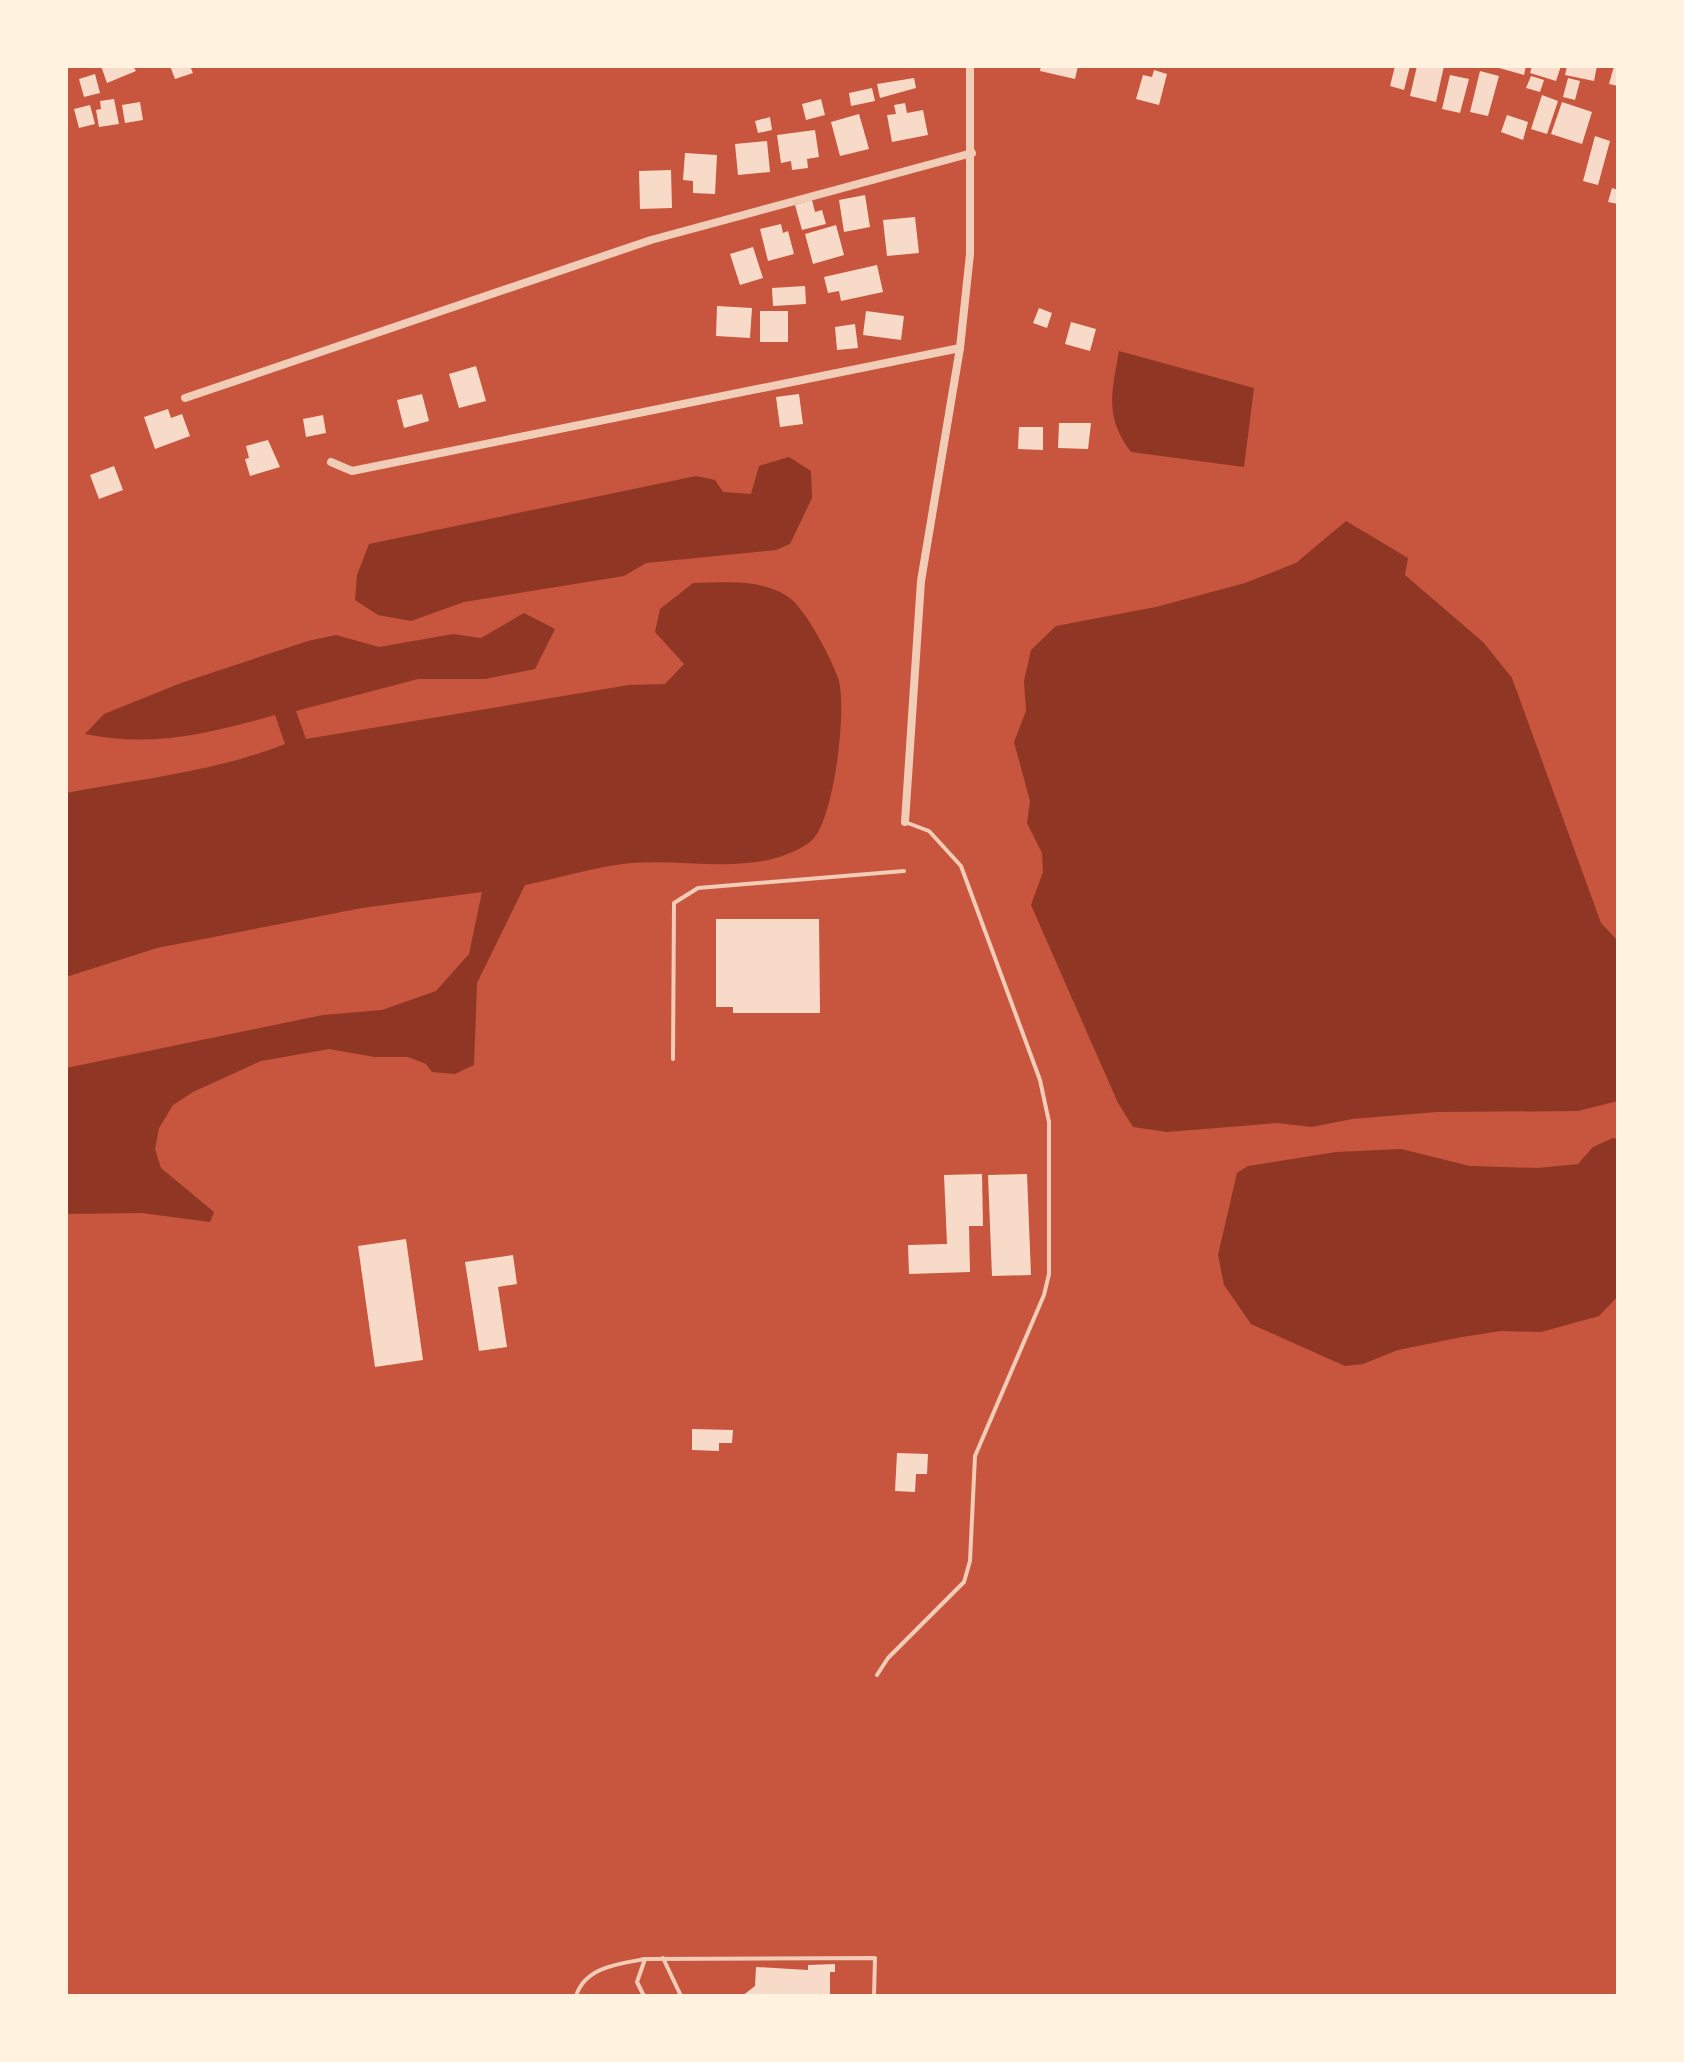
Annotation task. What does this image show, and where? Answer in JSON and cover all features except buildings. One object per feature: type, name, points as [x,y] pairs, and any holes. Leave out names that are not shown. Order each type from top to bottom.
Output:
[{"type":"street","points":[[905,822],[921,581],[960,348],[970,254],[970,66]]},
{"type":"street","points":[[185,398],[651,240],[972,153]]},
{"type":"street","points":[[331,462],[352,471],[960,348]]},
{"type":"lane","points":[[877,1675],[888,1658],[964,1582],[970,1561],[975,1456],[1044,1295],[1049,1274],[1049,1122],[1040,1080],[961,866],[929,831],[905,822]]},
{"type":"lane","points":[[673,1059],[674,903],[698,888],[904,871]]},
{"type":"lane","points":[[663,1958],[681,1996]]},
{"type":"lane","points":[[576,1996],[579,1987],[601,1969],[645,1959],[875,1958],[874,1996]]},
{"type":"lane","points":[[644,1996],[637,1982],[645,1959]]},
{"type":"shaded area","points":[[1119,351],[1254,388],[1244,467],[1131,452],[1122,439],[1113,415]]},
{"type":"shaded area","points":[[789,457],[811,471],[812,498],[790,544],[776,550],[646,563],[624,576],[464,602],[411,621],[378,615],[355,600],[357,575],[369,544],[696,476],[715,480],[723,492],[751,494],[759,466]]},
{"type":"shaded area","points":[[1346,521],[1408,558],[1405,575],[1483,642],[1512,678],[1601,923],[1618,941],[1618,1101],[1578,1111],[1437,1112],[1352,1119],[1312,1127],[1277,1123],[1167,1132],[1133,1127],[1118,1103],[1031,905],[1043,872],[1042,853],[1027,823],[1030,801],[1014,742],[1026,711],[1024,681],[1031,650],[1056,626],[1156,607],[1245,583],[1296,563]]},
{"type":"shaded area","points":[[693,583],[753,584],[787,596],[809,622],[835,669],[841,692],[837,764],[826,813],[819,831],[810,842],[769,860],[724,864],[632,863],[525,885],[477,983],[474,1065],[455,1074],[432,1072],[426,1064],[408,1057],[375,1057],[329,1049],[261,1061],[193,1092],[173,1105],[159,1128],[155,1149],[161,1168],[214,1212],[210,1222],[142,1213],[66,1214],[66,1068],[323,1015],[382,1010],[436,991],[469,954],[482,892],[362,908],[157,948],[66,977],[66,793],[231,762],[285,744],[275,715],[204,733],[158,739],[85,734],[104,714],[181,683],[308,641],[336,635],[379,647],[453,634],[481,638],[524,613],[555,629],[535,669],[485,679],[418,679],[296,711],[306,739],[629,685],[665,684],[684,664],[655,632],[660,609]]},
{"type":"shaded area","points":[[1613,1138],[1618,1139],[1618,1296],[1599,1316],[1541,1332],[1501,1331],[1462,1337],[1398,1350],[1363,1364],[1345,1366],[1251,1324],[1224,1285],[1218,1255],[1237,1173],[1248,1166],[1336,1152],[1401,1149],[1470,1166],[1538,1168],[1578,1164],[1593,1147]]}]
